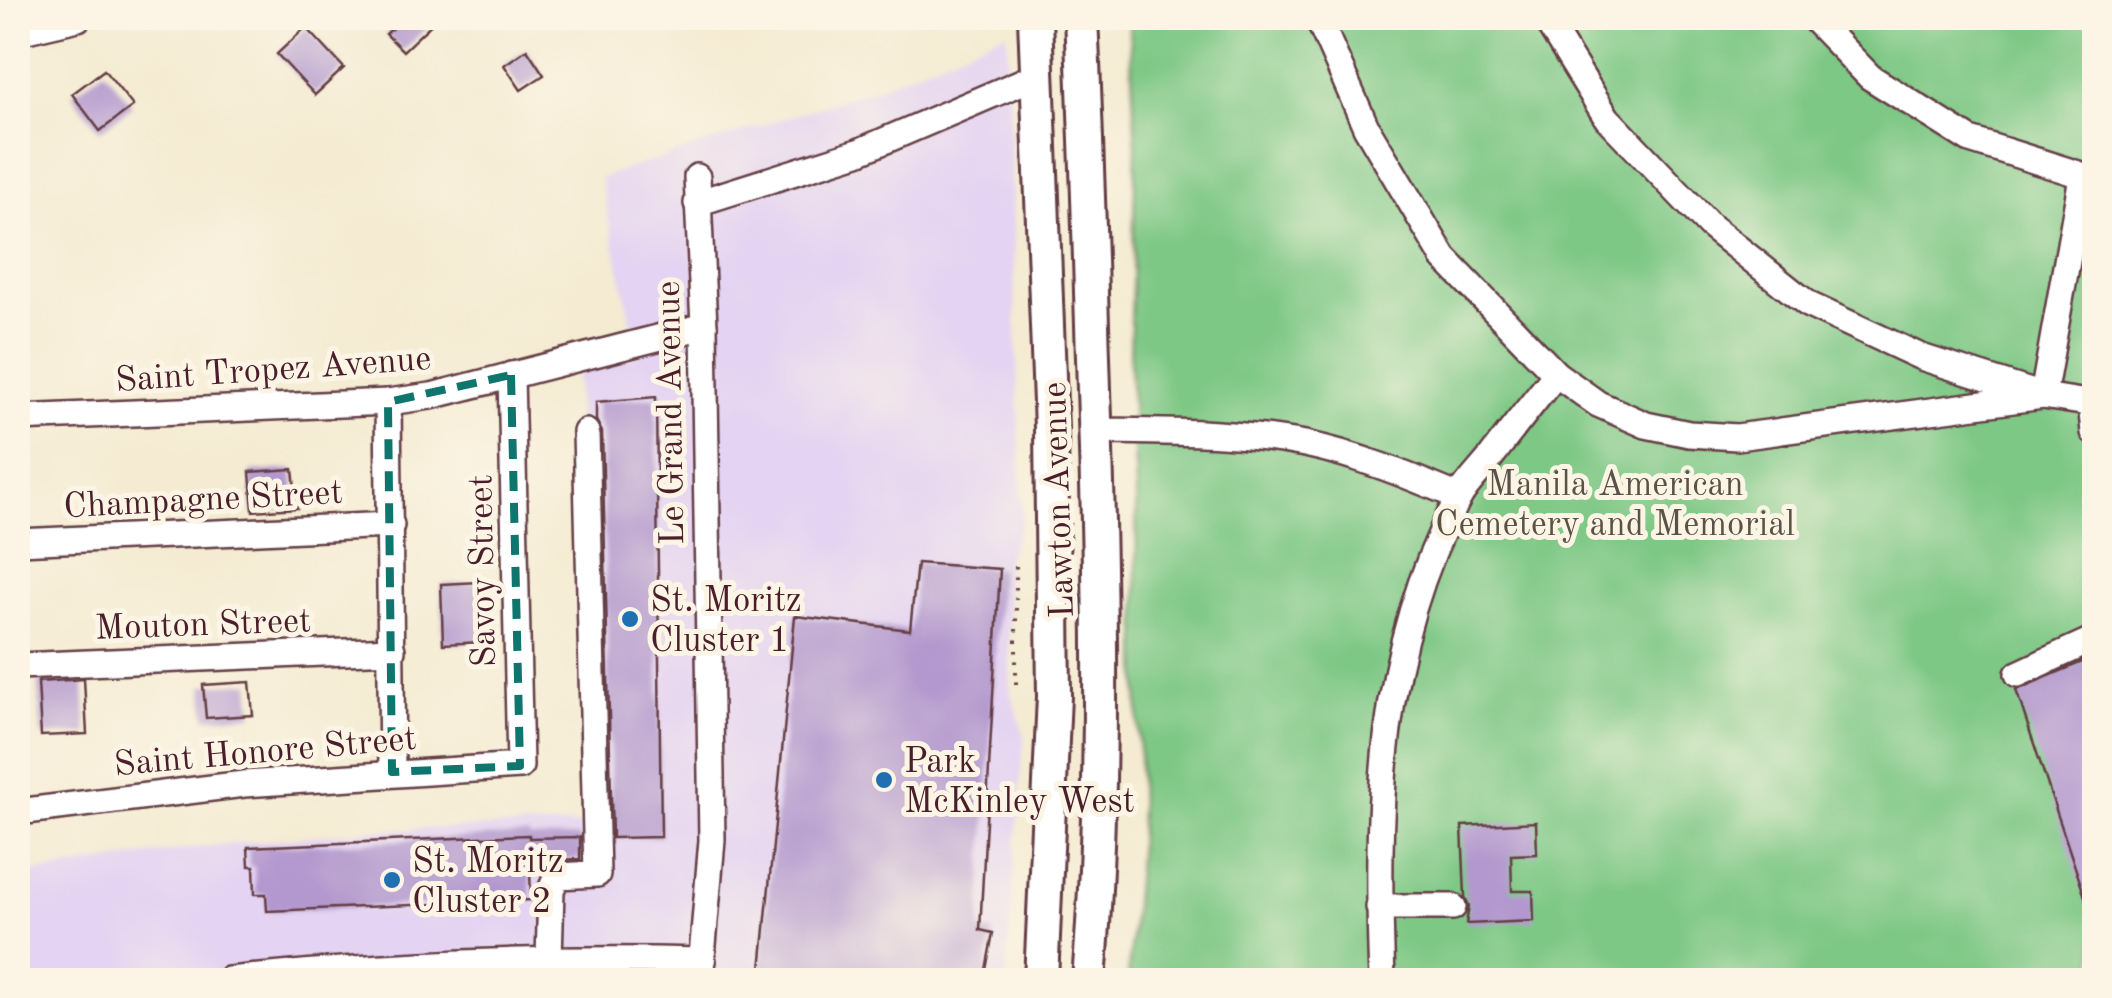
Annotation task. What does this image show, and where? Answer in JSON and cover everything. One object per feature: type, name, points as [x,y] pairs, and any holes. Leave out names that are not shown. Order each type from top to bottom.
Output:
[{"type":"main road","name":"Lawton Avenue","points":[[1035,18],[1051,428],[1054,696],[1041,980]]},
{"type":"main road","name":"Lawton Avenue","points":[[1081,18],[1102,740],[1089,980]]},
{"type":"street","points":[[18,32],[78,18]]},
{"type":"street","points":[[1318,18],[1366,128],[1444,258],[1556,374],[1598,404],[1646,424],[1689,434],[1738,437],[2043,396]]},
{"type":"street","points":[[1546,18],[1607,118],[1710,226],[1809,305],[1921,357],[2043,396],[2093,404],[2094,432]]},
{"type":"street","points":[[1813,18],[1870,77],[1970,140],[2088,178],[2043,396]]},
{"type":"street","name":"Le Grand Avenue","points":[[701,971],[712,840],[704,326],[697,190],[858,152],[1038,75]]},
{"type":"street","name":"Saint Tropez Avenue","points":[[18,418],[388,402],[431,396],[704,326]]},
{"type":"street","points":[[1382,980],[1380,790],[1403,645],[1459,497],[1556,374]]},
{"type":"street","name":"Savoy Street","points":[[512,375],[520,766]]},
{"type":"street","points":[[388,402],[392,772]]},
{"type":"street","points":[[1096,431],[1255,437],[1308,445],[1384,466],[1459,497]]},
{"type":"street","points":[[549,959],[550,890],[557,876],[598,874],[586,432]]},
{"type":"street","name":"Champagne Street","points":[[18,542],[391,525]]},
{"type":"street","points":[[2018,674],[2094,638]]},
{"type":"street","name":"Mouton Street","points":[[18,666],[392,650]]},
{"type":"street","name":"Saint Honore Street","points":[[18,812],[244,784],[520,766]]},
{"type":"street","points":[[1380,908],[1453,907]]},
{"type":"street","points":[[230,980],[313,971],[507,970],[549,959],[701,971]]},
{"type":"path","points":[[1016,566],[1016,692]]},
{"type":"highlighted area","points":[[511,375],[520,766],[392,772],[388,402]]},
{"type":"shaded area","points":[[1007,32],[1022,521],[1006,561],[1011,694],[1024,734],[1006,980],[18,980],[18,875],[199,847],[375,830],[584,825],[577,371],[638,355],[600,178],[874,89]]},
{"type":"green space","name":"Manila American Cemetery and Memorial","points":[[1129,18],[2094,18],[2094,980],[1128,980],[1140,831],[1136,488],[1130,362],[1136,147]]},
{"type":"building","points":[[403,18],[438,18],[403,51],[386,34]]},
{"type":"building","points":[[306,27],[344,68],[315,95],[277,54]]},
{"type":"building","points":[[527,49],[544,75],[521,90],[504,65]]},
{"type":"building","points":[[104,70],[133,106],[100,131],[72,94]]},
{"type":"building","name":"St. Moritz Cluster 1","points":[[656,397],[661,837],[612,838],[602,432],[596,420],[596,402]]},
{"type":"building","points":[[293,469],[297,508],[253,511],[250,472]]},
{"type":"building","name":"Park McKinley West","points":[[917,563],[1000,569],[980,930],[993,933],[984,980],[760,980],[795,616],[910,630]]},
{"type":"building","points":[[480,582],[483,642],[443,644],[441,584]]},
{"type":"building","points":[[2094,657],[2094,915],[2091,915],[2016,690]]},
{"type":"building","points":[[84,679],[87,734],[41,736],[38,682]]},
{"type":"building","points":[[250,682],[253,715],[206,718],[203,685]]},
{"type":"building","points":[[1536,822],[1537,854],[1511,855],[1512,891],[1533,891],[1534,921],[1466,924],[1469,906],[1465,897],[1462,826]]},
{"type":"building","name":"St. Moritz Cluster 2","points":[[529,835],[580,837],[580,859],[555,860],[542,871],[530,871],[531,900],[267,911],[266,894],[255,894],[254,866],[249,866],[248,847]]},
{"type":"place","name":"St. Moritz Cluster 1","points":[[630,619]]},
{"type":"place","name":"Park McKinley West","points":[[884,780]]},
{"type":"place","name":"St. Moritz Cluster 2","points":[[392,880]]}]
